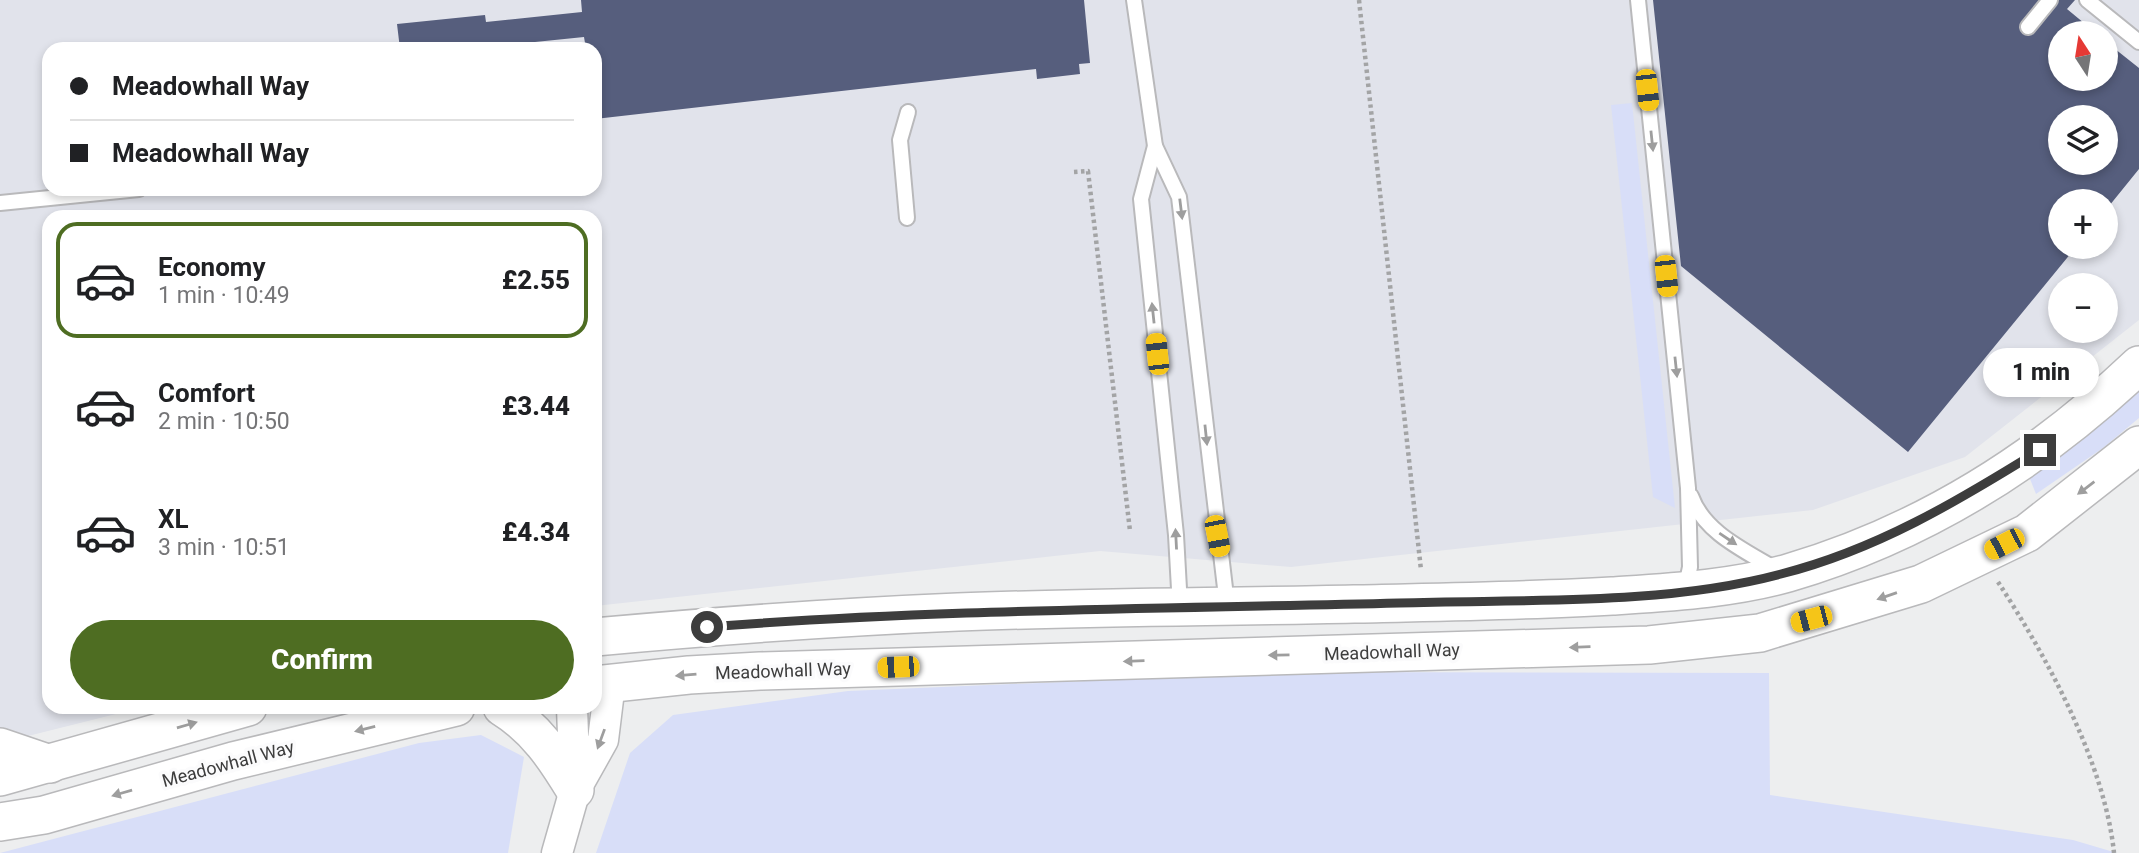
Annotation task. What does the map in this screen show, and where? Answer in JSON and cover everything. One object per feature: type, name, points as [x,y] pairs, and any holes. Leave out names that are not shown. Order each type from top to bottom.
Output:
[{"type":"street","points":[[602,636],[751,623],[946,613],[1425,602],[1685,591],[1742,584],[1847,555],[1966,497],[2040,450],[2096,407],[2139,365]]},
{"type":"street","name":"Meadowhall Way","points":[[602,674],[1648,645],[1760,633],[1909,588],[1981,556],[2027,533],[2139,445]]},
{"type":"street","points":[[1648,645],[1673,617],[1685,591]]},
{"type":"street","points":[[1202,659],[1227,606]]},
{"type":"street","points":[[1180,607],[1202,659]]},
{"type":"street","points":[[0,777],[224,714]]},
{"type":"street","name":"Meadowhall Way","points":[[0,822],[44,815],[233,761],[427,714]]},
{"type":"street","points":[[513,714],[551,750],[575,790]]},
{"type":"street","points":[[572,714],[575,790]]},
{"type":"street","points":[[557,853],[575,790],[603,740],[602,714]]},
{"type":"street","points":[[0,747],[50,764]]},
{"type":"lane","points":[[1134,0],[1155,146],[1180,197],[1227,606]]},
{"type":"lane","points":[[1638,0],[1688,488],[1690,567],[1685,591]]},
{"type":"lane","points":[[2028,27],[2050,0]]},
{"type":"lane","points":[[2087,0],[2139,42]]},
{"type":"lane","points":[[907,218],[901,140],[908,112]]},
{"type":"lane","points":[[1155,146],[1142,199],[1176,535],[1180,607]]},
{"type":"lane","points":[[0,204],[74,196]]},
{"type":"lane","points":[[1688,488],[1700,516],[1713,529],[1784,574]]},
{"type":"path","points":[[1359,0],[1425,602]]},
{"type":"path","points":[[1074,172],[1088,171],[1130,531]]},
{"type":"path","points":[[1981,556],[2028,628],[2063,697],[2100,789],[2113,853]]},
{"type":"shaded area","points":[[0,0],[2139,0],[2139,320],[2118,337],[2118,273],[2048,273],[2048,343],[2110,343],[1965,457],[1813,510],[1291,567],[1100,551],[602,605],[602,210],[42,210],[42,714],[116,714],[16,739],[0,732]]},
{"type":"shaded area","points":[[1632,103],[1675,508],[1653,497],[1611,105]]},
{"type":"shaded area","points":[[2139,388],[2139,418],[2103,448],[2036,494],[2030,479],[2047,460]]},
{"type":"shaded area","points":[[1299,672],[1769,673],[1770,795],[2073,840],[2117,853],[596,853],[630,753],[673,715],[848,691]]},
{"type":"shaded area","points":[[481,735],[524,757],[508,853],[0,853],[419,743]]},
{"type":"building","points":[[581,0],[1084,0],[1090,63],[1079,64],[1080,74],[1037,79],[1036,69],[602,118],[602,42],[585,42],[584,37],[535,42],[399,42],[397,24],[485,15],[486,22],[582,12]]},
{"type":"building","points":[[1653,0],[2075,0],[2067,9],[2082,21],[2048,21],[2048,91],[2118,91],[2118,51],[2139,68],[2139,169],[2118,195],[2118,189],[2048,189],[2048,259],[2066,259],[2055,273],[2048,273],[2048,281],[1908,452],[1681,266]]},
{"type":"route","points":[[707,627],[960,612],[1563,598],[1717,588],[1784,574],[1847,555],[1966,497],[2040,450]]}]
